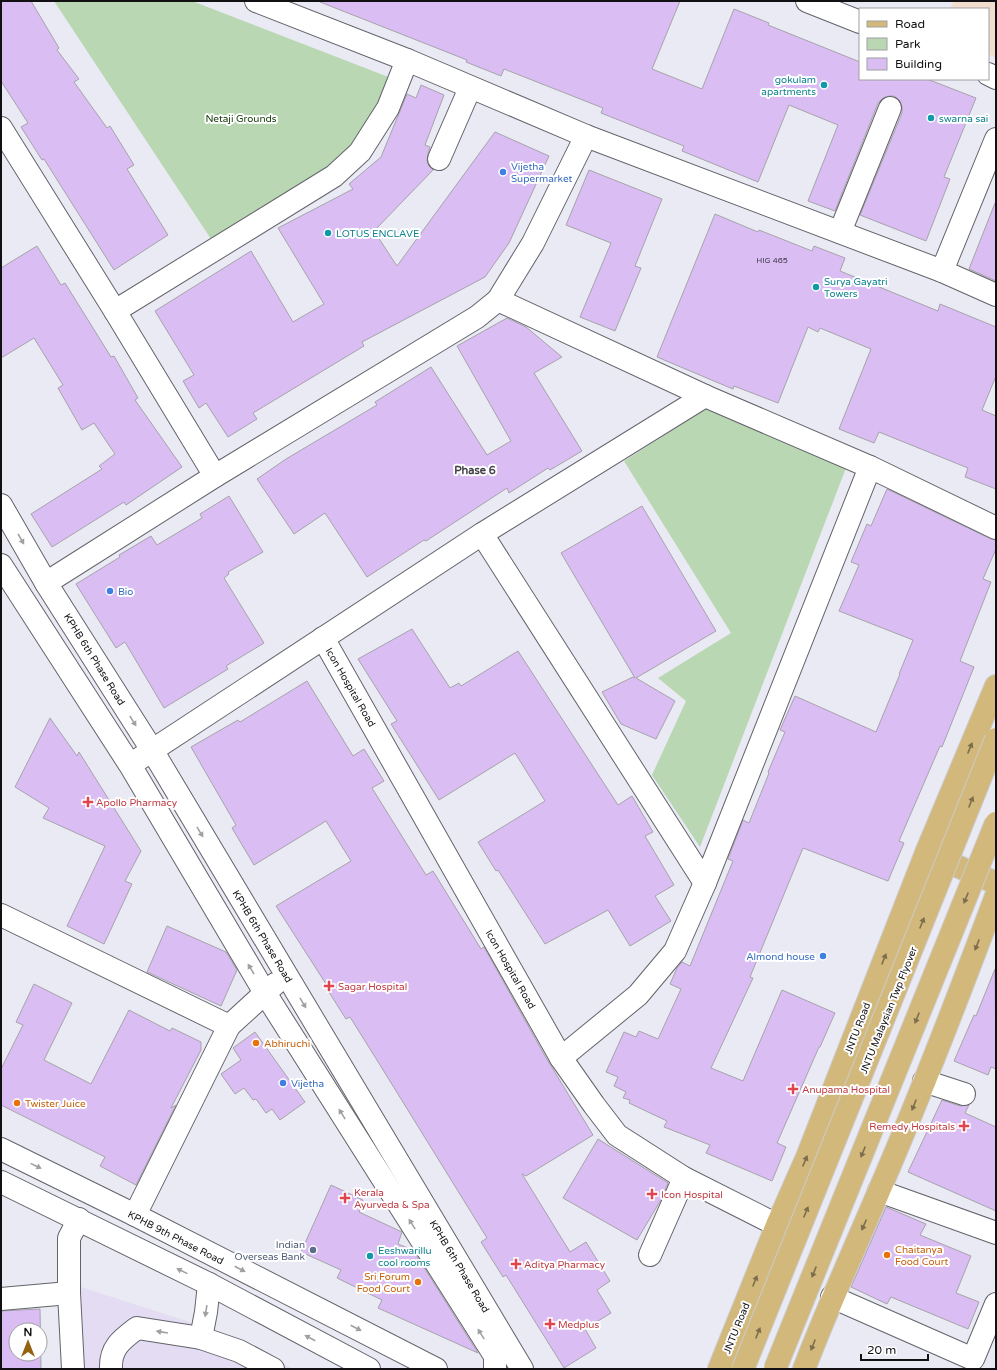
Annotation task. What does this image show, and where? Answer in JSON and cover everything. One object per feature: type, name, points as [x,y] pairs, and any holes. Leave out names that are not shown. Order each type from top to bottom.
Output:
[{"type":"main road","name":"JNTU Road","points":[[719,1369],[777,1225],[807,1157],[926,853],[996,686]]},
{"type":"main road","name":"JNTU Malaysian Twp Flyover","points":[[743,1369],[996,739]]},
{"type":"main road","points":[[775,1369],[996,823]]},
{"type":"main road","points":[[926,853],[996,883]]},
{"type":"main road","points":[[804,1369],[832,1297],[879,1191],[947,1025],[996,896]]},
{"type":"street","points":[[807,1],[859,22]]},
{"type":"street","points":[[267,3],[407,60],[586,136],[942,271],[996,295]]},
{"type":"street","points":[[115,311],[334,176],[360,152],[388,108],[407,60]]},
{"type":"street","points":[[439,159],[470,88]]},
{"type":"street","points":[[840,232],[890,108]]},
{"type":"street","points":[[1,128],[115,311],[215,476]]},
{"type":"street","points":[[46,583],[215,476],[478,317],[498,300],[533,243],[586,136]]},
{"type":"street","points":[[942,271],[996,139]]},
{"type":"street","points":[[498,300],[705,396],[870,467],[996,528]]},
{"type":"street","points":[[130,765],[482,534],[705,396]]},
{"type":"street","points":[[561,1058],[638,995],[675,951],[705,883],[870,467]]},
{"type":"street","name":"KPHB 6th Phase Road","points":[[1,505],[46,583],[152,750],[522,1369]]},
{"type":"street","points":[[482,534],[705,883]]},
{"type":"street","name":"KPHB 6th Phase Road","points":[[1,565],[130,765],[265,993],[495,1356],[495,1369]]},
{"type":"street","name":"Icon Hospital Road","points":[[323,638],[561,1058],[617,1135],[684,1178],[777,1225]]},
{"type":"street","points":[[1,914],[229,1026]]},
{"type":"street","points":[[135,1215],[229,1026],[286,975]]},
{"type":"street","points":[[924,1081],[964,1094]]},
{"type":"street","name":"KPHB 9th Phase Road","points":[[1,1149],[135,1215],[436,1369]]},
{"type":"street","points":[[650,1255],[684,1178]]},
{"type":"street","points":[[1,1182],[209,1284],[369,1369]]},
{"type":"street","points":[[879,1191],[996,1233]]},
{"type":"street","points":[[72,1369],[69,1293],[70,1238],[79,1220]]},
{"type":"street","points":[[201,1338],[209,1284]]},
{"type":"street","points":[[1,1299],[69,1293]]},
{"type":"street","points":[[832,1297],[973,1359],[996,1304]]},
{"type":"street","points":[[111,1369],[110,1361],[114,1348],[137,1328],[201,1338],[239,1351],[272,1369]]},
{"type":"shaded area","points":[[954,1],[996,1],[996,58],[989,54],[989,8],[950,8]]},
{"type":"shaded area","points":[[81,1287],[214,1330],[294,1369],[84,1369]]},
{"type":"green space","name":"Netaji Grounds","points":[[54,1],[192,1],[391,78],[380,104],[338,163],[211,239]]},
{"type":"green space","points":[[707,408],[846,468],[700,847],[652,775],[686,701],[658,678],[731,633],[624,461]]},
{"type":"building","points":[[1,1],[31,1],[59,48],[57,50],[79,79],[74,82],[107,128],[110,126],[134,165],[127,169],[168,235],[114,270],[44,159],[42,160],[21,127],[28,123],[1,81]]},
{"type":"building","points":[[680,1],[652,69],[702,89],[734,9],[769,23],[768,25],[859,62],[859,80],[930,80],[976,98],[944,177],[950,179],[926,241],[860,215],[902,113],[900,101],[894,96],[883,98],[878,103],[835,211],[808,201],[838,125],[789,105],[758,182],[682,151],[684,146],[601,113],[603,108],[504,69],[501,76],[466,62],[467,60],[320,2]]},
{"type":"building","points":[[421,85],[444,95],[425,145],[430,147],[427,161],[433,170],[374,231],[397,266],[495,132],[549,156],[509,243],[485,277],[362,342],[364,346],[253,413],[257,419],[228,437],[206,403],[199,408],[183,381],[194,375],[155,311],[251,251],[293,322],[324,304],[278,228],[353,189],[349,184],[381,157],[407,94],[416,98]]},
{"type":"building","points":[[589,170],[662,199],[635,266],[641,268],[615,331],[580,317],[611,243],[566,225]]},
{"type":"building","points":[[995,203],[996,204],[996,281],[969,269]]},
{"type":"building","points":[[715,214],[758,232],[759,230],[812,251],[814,246],[845,258],[840,271],[938,311],[940,304],[996,327],[996,376],[982,410],[996,416],[996,489],[965,477],[968,468],[879,432],[874,443],[839,429],[871,349],[820,328],[818,332],[808,327],[778,403],[734,386],[733,389],[657,357]]},
{"type":"building","points":[[37,246],[61,285],[65,283],[111,357],[114,356],[138,398],[135,400],[182,467],[126,505],[124,502],[52,547],[31,514],[102,469],[99,466],[115,454],[94,423],[82,430],[58,388],[63,385],[34,338],[1,358],[1,268]]},
{"type":"building","points":[[507,318],[526,327],[562,357],[534,373],[582,451],[550,470],[548,468],[509,493],[507,488],[426,541],[424,540],[367,577],[325,513],[294,534],[257,479],[286,459],[377,405],[375,402],[431,367],[487,455],[511,441],[457,346]]},
{"type":"building","points":[[887,489],[991,539],[996,540],[996,549],[983,579],[991,582],[960,661],[974,667],[942,747],[940,746],[899,841],[904,843],[888,881],[803,848],[750,977],[753,978],[711,1068],[743,1081],[782,990],[835,1013],[777,1143],[786,1147],[772,1181],[706,1153],[710,1145],[664,1127],[667,1121],[629,1103],[630,1100],[623,1098],[626,1092],[614,1086],[618,1077],[606,1072],[624,1032],[636,1037],[639,1031],[658,1039],[681,989],[670,984],[677,968],[682,962],[690,966],[733,861],[728,859],[743,820],[749,823],[785,732],[780,730],[795,696],[876,732],[913,640],[839,611],[859,565],[851,562],[867,524],[871,526]]},
{"type":"building","points":[[229,496],[263,552],[228,572],[229,574],[224,578],[264,643],[226,666],[228,669],[164,708],[125,642],[116,648],[76,584],[120,557],[119,555],[151,536],[157,545],[202,518],[200,514]]},
{"type":"building","points":[[642,506],[716,631],[636,678],[675,701],[656,739],[621,724],[602,692],[633,677],[635,678],[561,553]]},
{"type":"building","points":[[412,629],[450,688],[459,683],[461,686],[518,651],[618,805],[632,796],[653,832],[645,836],[674,885],[655,896],[671,921],[630,946],[608,910],[545,944],[498,870],[496,871],[478,842],[545,801],[515,753],[439,800],[391,724],[397,721],[358,659]]},
{"type":"building","points":[[307,681],[353,756],[364,749],[384,781],[372,788],[426,875],[433,871],[481,949],[484,947],[545,1056],[593,1135],[526,1176],[522,1174],[570,1252],[586,1242],[610,1281],[597,1290],[611,1313],[585,1329],[596,1348],[564,1368],[506,1275],[503,1277],[481,1242],[487,1238],[380,1065],[350,1017],[346,1019],[325,986],[326,984],[276,906],[351,861],[326,821],[254,865],[232,828],[236,825],[191,747],[238,720],[240,722]]},
{"type":"building","points":[[50,718],[77,756],[79,752],[141,851],[125,881],[132,884],[104,944],[67,926],[105,846],[43,818],[49,808],[15,787]]},
{"type":"building","points":[[167,926],[226,952],[237,970],[221,1006],[147,972]]},
{"type":"building","points":[[995,969],[996,1069],[991,1067],[988,1075],[954,1061],[974,1015],[976,1016]]},
{"type":"building","points":[[34,984],[72,1003],[44,1060],[91,1084],[129,1010],[170,1031],[172,1028],[201,1042],[201,1050],[171,1108],[176,1105],[136,1185],[100,1166],[105,1157],[1,1105],[1,1069],[23,1025],[16,1022]]},
{"type":"building","points":[[255,1032],[305,1102],[280,1120],[272,1109],[266,1113],[256,1099],[253,1100],[244,1088],[235,1094],[221,1074],[241,1060],[233,1048]]},
{"type":"building","points":[[942,1100],[960,1106],[969,1105],[965,1113],[996,1127],[996,1211],[908,1172]]},
{"type":"building","points":[[598,1139],[668,1183],[662,1198],[637,1240],[563,1198]]},
{"type":"building","points":[[331,1185],[363,1200],[359,1212],[402,1232],[398,1244],[413,1250],[478,1353],[378,1308],[382,1300],[337,1278],[341,1270],[301,1252]]},
{"type":"building","points":[[886,1207],[926,1224],[920,1235],[971,1256],[956,1293],[979,1302],[968,1329],[891,1297],[887,1304],[851,1287]]},
{"type":"building","points":[[40,1309],[40,1322],[8,1322],[8,1362],[41,1362],[41,1369],[1,1369],[1,1311]]},
{"type":"place","name":"gokulam apartments","points":[[824,85]]},
{"type":"place","name":"swarna sai","points":[[931,118]]},
{"type":"place","name":"Vijetha Supermarket","points":[[503,172]]},
{"type":"place","name":"LOTUS ENCLAVE","points":[[328,233]]},
{"type":"place","name":"Surya Gayatri Towers","points":[[816,287]]},
{"type":"place","name":"Bio","points":[[110,591]]},
{"type":"place","name":"Apollo Pharmacy","points":[[88,802]]},
{"type":"place","name":"Almond house","points":[[823,956]]},
{"type":"place","name":"Sagar Hospital","points":[[329,986]]},
{"type":"place","name":"Abhiruchi","points":[[256,1043]]},
{"type":"place","name":"Vijetha","points":[[283,1083]]},
{"type":"place","name":"Anupama Hospital","points":[[793,1089]]},
{"type":"place","name":"Twister Juice","points":[[17,1103]]},
{"type":"place","name":"Remedy Hospitals","points":[[964,1126]]},
{"type":"place","name":"Icon Hospital","points":[[652,1194]]},
{"type":"place","name":"Kerala Ayurveda & Spa","points":[[345,1198]]},
{"type":"place","name":"Indian Overseas Bank","points":[[313,1250]]},
{"type":"place","name":"Chaitanya Food Court","points":[[887,1255]]},
{"type":"place","name":"Eeshwarillu cool rooms","points":[[370,1256]]},
{"type":"place","name":"Aditya Pharmacy","points":[[516,1264]]},
{"type":"place","name":"Sri Forum Food Court","points":[[418,1282]]},
{"type":"place","name":"Medplus","points":[[550,1324]]},
{"type":"district","name":"Phase 6","points":[[475,470]]}]
